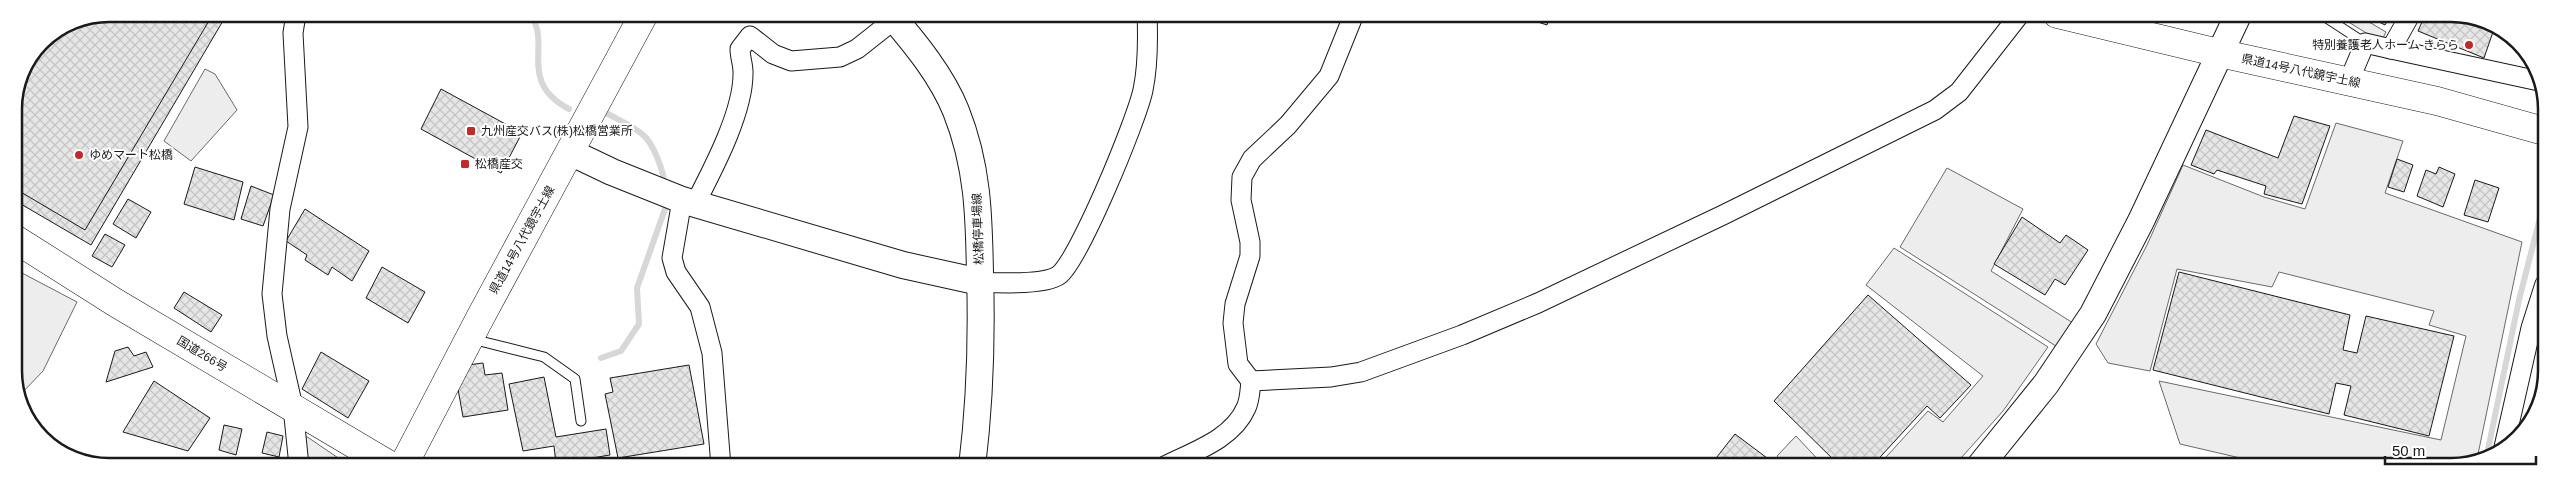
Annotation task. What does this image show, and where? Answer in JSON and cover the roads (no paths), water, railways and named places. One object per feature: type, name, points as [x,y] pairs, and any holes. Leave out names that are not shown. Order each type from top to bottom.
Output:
[{"type":"main road","name":"県道14号八代鏡宇土線","points":[[407,458],[640,22]]},
{"type":"main road","name":"県道14号八代鏡宇土線","points":[[2090,22],[2437,101],[2538,129]]},
{"type":"main road","name":"国道266号","points":[[22,243],[116,303],[378,458]]},
{"type":"street","points":[[295,22],[293,33],[298,126],[280,209],[272,294],[277,336],[293,407],[298,458]]},
{"type":"street","points":[[720,458],[712,353],[700,306],[676,272],[672,258],[677,198],[722,149],[739,102],[743,72],[740,49],[750,36],[773,54],[791,61],[840,57],[857,49],[886,22]]},
{"type":"street","name":"松橋停車場線","points":[[897,22],[930,66],[950,100],[970,148],[978,192],[981,377],[973,458]]},
{"type":"street","points":[[570,152],[677,198],[904,265],[980,282],[1047,280],[1058,276],[1067,266],[1080,244],[1134,123],[1143,89],[1147,22]]},
{"type":"street","points":[[1181,458],[1213,442],[1238,422],[1247,406],[1251,381],[1238,364],[1233,323],[1235,304],[1250,256],[1250,242],[1241,200],[1242,177],[1252,159],[1288,125],[1329,76],[1351,22]]},
{"type":"street","points":[[1251,381],[1289,377],[1331,377],[1361,372],[1512,314],[1625,263],[1949,101],[1959,92],[2014,22]]},
{"type":"street","points":[[1985,458],[2046,384],[2093,314],[2141,220],[2234,22]]},
{"type":"street","points":[[2391,49],[2406,22]]},
{"type":"street","points":[[2349,82],[2365,43],[2532,79]]},
{"type":"street","points":[[2506,438],[2531,328],[2538,306]]},
{"type":"lane","points":[[2334,22],[2365,43]]},
{"type":"lane","points":[[469,339],[544,357],[575,379],[581,421]]},
{"type":"waterway","points":[[534,22],[538,37],[539,74],[543,86],[553,98],[569,109]]},
{"type":"waterway","points":[[608,114],[634,128],[651,144],[663,174],[665,187]]},
{"type":"waterway","points":[[601,358],[621,351],[639,324],[637,288],[665,209],[665,200]]},
{"type":"waterway","points":[[2488,450],[2519,300],[2538,226]]},
{"type":"place","name":"特別養護老人ホーム きらら","points":[[2469,45]]},
{"type":"place","name":"九州産交バス(株)松橋営業所","points":[[471,131]]},
{"type":"place","name":"ゆめマート松橋","points":[[79,155]]},
{"type":"place","name":"松橋産交","points":[[465,164]]}]
